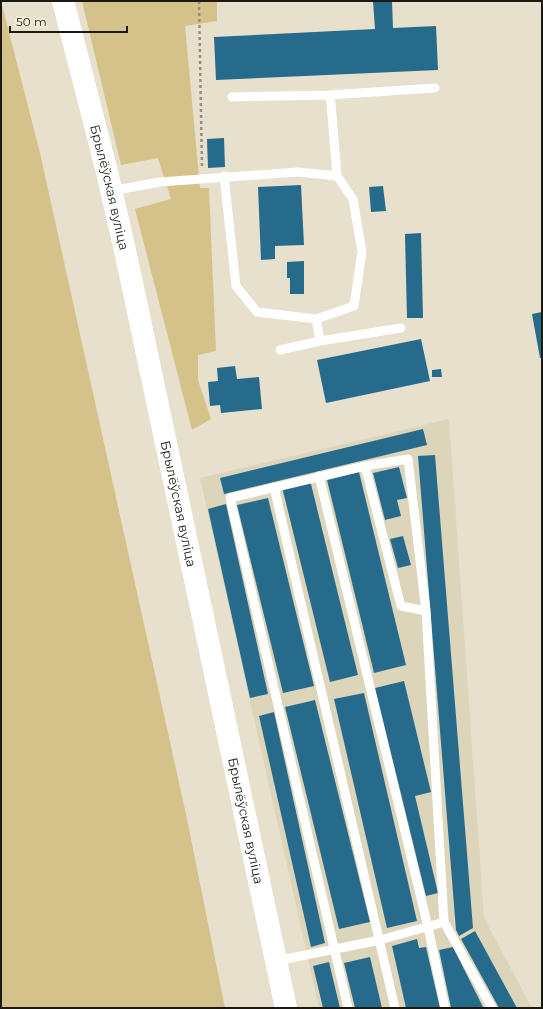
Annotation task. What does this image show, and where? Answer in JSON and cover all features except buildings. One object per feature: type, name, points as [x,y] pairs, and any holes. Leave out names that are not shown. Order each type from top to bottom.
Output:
[{"type":"street","name":"Брылёўская вуліца","points":[[63,1],[111,190],[286,1008]]},
{"type":"lane","points":[[232,97],[328,95],[435,88]]},
{"type":"lane","points":[[224,176],[236,286],[256,312],[316,319],[354,306],[362,252],[353,199],[337,176],[331,103],[328,95]]},
{"type":"lane","points":[[111,190],[224,176],[298,172],[337,176]]},
{"type":"lane","points":[[316,319],[320,342]]},
{"type":"lane","points":[[280,350],[401,328]]},
{"type":"lane","points":[[348,1008],[230,498],[319,476],[408,459],[426,611],[444,922],[492,1008]]},
{"type":"lane","points":[[365,466],[401,606],[426,611]]},
{"type":"lane","points":[[319,476],[428,927],[445,1008]]},
{"type":"lane","points":[[274,487],[395,1008]]},
{"type":"lane","points":[[276,961],[380,940],[444,922]]},
{"type":"path","points":[[200,1],[202,178]]},
{"type":"shaded area","points":[[1,1],[40,153],[187,819],[225,1008],[1,1008]]},
{"type":"shaded area","points":[[82,1],[217,1],[217,21],[185,26],[200,188],[209,188],[216,351],[198,355],[198,380],[211,419],[192,430],[135,209],[171,199],[158,158],[121,165]]},
{"type":"shaded area","points":[[449,419],[484,918],[532,1008],[319,1008],[200,478]]}]
